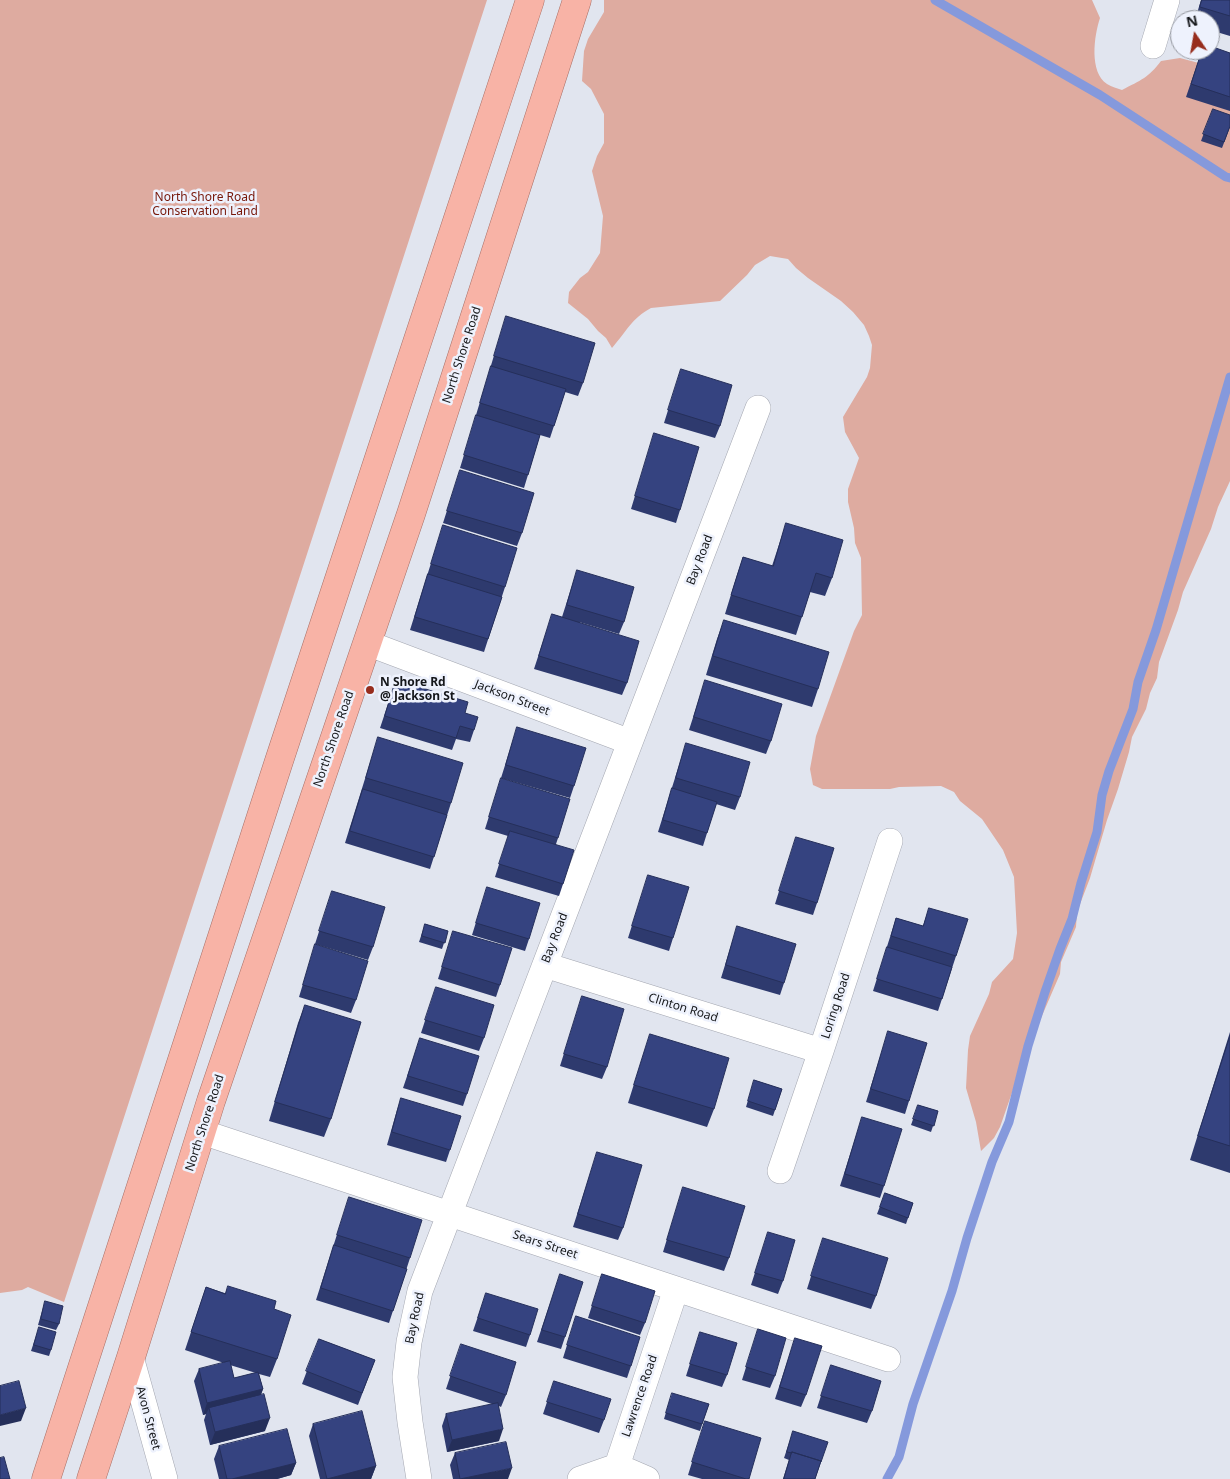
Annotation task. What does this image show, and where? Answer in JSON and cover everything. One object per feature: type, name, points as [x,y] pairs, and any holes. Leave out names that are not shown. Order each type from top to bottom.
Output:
[{"type":"highway","points":[[46,1479],[279,761],[530,0]]},
{"type":"highway","name":"North Shore Road","points":[[91,1479],[202,1132],[411,514],[578,0]]},
{"type":"street","points":[[1153,46],[1167,0]]},
{"type":"street","name":"Bay Road","points":[[419,1479],[404,1377],[420,1291],[758,408]]},
{"type":"street","name":"Jackson Street","points":[[367,642],[630,742]]},
{"type":"street","name":"Loring Road","points":[[780,1171],[890,842]]},
{"type":"street","name":"Clinton Road","points":[[545,964],[821,1051]]},
{"type":"street","name":"Sears Street","points":[[202,1132],[888,1358]]},
{"type":"street","name":"Lawrence Road","points":[[617,1466],[676,1289]]},
{"type":"street","name":"Avon Street","points":[[131,1357],[165,1479]]},
{"type":"street","points":[[580,1479],[617,1466],[647,1479]]},
{"type":"green space","name":"North Shore Road Conservation Land","points":[[0,0],[487,0],[64,1302],[28,1287],[22,1290],[0,1293]]},
{"type":"green space","points":[[604,0],[1092,0],[1100,18],[1096,34],[1095,63],[1101,78],[1107,84],[1122,90],[1148,75],[1161,61],[1170,60],[1188,60],[1230,74],[1230,481],[1183,592],[1159,662],[1157,678],[1150,693],[1146,709],[1132,737],[1118,789],[1090,878],[1077,912],[1076,927],[1061,962],[1060,974],[1035,1032],[1021,1075],[1014,1087],[1000,1127],[994,1138],[981,1151],[976,1122],[966,1088],[968,1050],[970,1036],[989,994],[992,982],[1013,959],[1017,933],[1014,877],[1003,850],[982,819],[960,801],[954,792],[941,786],[890,789],[822,789],[813,785],[810,769],[816,736],[854,631],[862,615],[861,558],[855,543],[854,528],[848,502],[848,489],[859,458],[845,432],[843,417],[867,377],[870,368],[872,345],[864,325],[841,301],[808,278],[788,259],[770,256],[755,265],[720,301],[651,308],[644,312],[612,348],[606,338],[588,319],[568,303],[569,292],[580,278],[588,272],[600,253],[603,216],[592,171],[604,143],[604,114],[591,89],[582,81],[584,51],[588,39],[604,12]]},
{"type":"building","points":[[1202,0],[1230,0],[1230,16],[1220,13],[1220,10],[1200,7]]},
{"type":"building","points":[[1220,50],[1230,53],[1230,97],[1191,84],[1199,60],[1220,60]]},
{"type":"building","points":[[1213,109],[1230,115],[1230,126],[1224,142],[1203,134]]},
{"type":"building","points":[[506,316],[595,343],[583,383],[494,356]]},
{"type":"building","points":[[491,366],[566,389],[554,426],[480,403]]},
{"type":"building","points":[[681,369],[732,385],[720,426],[668,410]]},
{"type":"building","points":[[476,415],[540,435],[528,475],[464,455]]},
{"type":"building","points":[[654,433],[699,447],[680,510],[635,496]]},
{"type":"building","points":[[460,470],[534,493],[522,533],[447,511]]},
{"type":"building","points":[[786,523],[843,540],[832,578],[816,573],[802,617],[731,595],[743,557],[773,566]]},
{"type":"building","points":[[443,525],[517,548],[505,587],[431,564]]},
{"type":"building","points":[[577,570],[634,587],[624,622],[567,605]]},
{"type":"building","points":[[428,574],[502,597],[488,639],[415,617]]},
{"type":"building","points":[[552,614],[639,641],[627,683],[539,656]]},
{"type":"building","points":[[724,620],[829,652],[818,689],[713,656]]},
{"type":"building","points":[[396,680],[468,702],[465,713],[478,717],[474,730],[460,726],[456,738],[385,716]]},
{"type":"building","points":[[705,680],[782,704],[771,741],[694,717]]},
{"type":"building","points":[[517,727],[586,748],[574,786],[506,765]]},
{"type":"building","points":[[378,737],[463,763],[451,803],[366,778]]},
{"type":"building","points":[[686,743],[750,762],[740,797],[676,778]]},
{"type":"building","points":[[501,778],[570,799],[558,838],[489,817]]},
{"type":"building","points":[[672,788],[717,802],[707,833],[663,820]]},
{"type":"building","points":[[363,789],[447,815],[434,857],[350,831]]},
{"type":"building","points":[[510,831],[574,850],[563,884],[499,864]]},
{"type":"building","points":[[796,837],[834,848],[817,903],[779,891]]},
{"type":"building","points":[[648,875],[689,887],[673,938],[632,926]]},
{"type":"building","points":[[487,887],[540,903],[529,939],[476,923]]},
{"type":"building","points":[[332,891],[385,907],[373,947],[319,931]]},
{"type":"building","points":[[929,908],[968,919],[956,956],[891,936],[896,918],[923,926]]},
{"type":"building","points":[[425,924],[448,931],[445,943],[422,936]]},
{"type":"building","points":[[737,926],[796,944],[784,983],[726,965]]},
{"type":"building","points":[[453,931],[512,948],[500,985],[442,967]]},
{"type":"building","points":[[315,944],[368,961],[356,1000],[303,985]]},
{"type":"building","points":[[887,947],[952,967],[942,999],[877,979]]},
{"type":"building","points":[[436,987],[494,1005],[484,1038],[425,1020]]},
{"type":"building","points":[[582,996],[624,1009],[607,1067],[564,1054]]},
{"type":"building","points":[[305,1005],[361,1022],[331,1119],[275,1102]]},
{"type":"building","points":[[888,1031],[927,1043],[909,1101],[871,1089]]},
{"type":"building","points":[[650,1034],[729,1058],[714,1109],[634,1085]]},
{"type":"building","points":[[1230,1036],[1230,1146],[1198,1136]]},
{"type":"building","points":[[420,1038],[479,1056],[467,1094],[408,1076]]},
{"type":"building","points":[[754,1080],[782,1089],[775,1110],[748,1101]]},
{"type":"building","points":[[401,1098],[461,1116],[450,1150],[392,1132]]},
{"type":"building","points":[[918,1105],[938,1111],[934,1126],[913,1119]]},
{"type":"building","points":[[862,1117],[902,1129],[884,1186],[845,1174]]},
{"type":"building","points":[[597,1152],[642,1165],[623,1228],[578,1214]]},
{"type":"building","points":[[683,1187],[745,1206],[729,1258],[667,1240]]},
{"type":"building","points":[[885,1193],[913,1203],[908,1218],[880,1207]]},
{"type":"building","points":[[349,1197],[422,1220],[410,1258],[337,1235]]},
{"type":"building","points":[[768,1232],[795,1240],[783,1281],[755,1273]]},
{"type":"building","points":[[823,1238],[888,1258],[876,1296],[811,1276]]},
{"type":"building","points":[[334,1245],[407,1269],[393,1311],[321,1288]]},
{"type":"building","points":[[560,1274],[583,1282],[565,1337],[542,1330]]},
{"type":"building","points":[[602,1274],[655,1291],[645,1323],[592,1306]]},
{"type":"building","points":[[228,1286],[276,1301],[274,1309],[291,1315],[277,1359],[191,1332],[206,1287],[225,1294]]},
{"type":"building","points":[[486,1293],[538,1309],[530,1335],[478,1318]]},
{"type":"building","points":[[45,1301],[63,1306],[59,1324],[41,1319]]},
{"type":"building","points":[[576,1316],[640,1337],[631,1366],[567,1345]]},
{"type":"building","points":[[39,1327],[56,1332],[51,1350],[34,1345]]},
{"type":"building","points":[[758,1329],[786,1338],[775,1376],[746,1367]]},
{"type":"building","points":[[700,1332],[737,1343],[727,1375],[690,1364]]},
{"type":"building","points":[[795,1338],[822,1346],[806,1395],[780,1387]]},
{"type":"building","points":[[319,1339],[375,1360],[362,1393],[306,1371]]},
{"type":"building","points":[[461,1344],[516,1362],[506,1395],[450,1376]]},
{"type":"building","points":[[230,1361],[234,1378],[258,1372],[263,1389],[207,1403],[199,1369]]},
{"type":"building","points":[[831,1365],[881,1381],[872,1411],[821,1396]]},
{"type":"building","points":[[19,1381],[26,1408],[0,1415],[0,1386]]},
{"type":"building","points":[[554,1381],[611,1399],[604,1420],[547,1402]]},
{"type":"building","points":[[672,1393],[709,1404],[702,1424],[666,1413]]},
{"type":"building","points":[[264,1394],[270,1418],[215,1432],[209,1408]]},
{"type":"building","points":[[498,1403],[503,1429],[452,1440],[446,1414]]},
{"type":"building","points":[[362,1411],[376,1466],[327,1479],[313,1424]]},
{"type":"building","points":[[705,1421],[761,1438],[749,1479],[692,1462]]},
{"type":"building","points":[[287,1429],[296,1463],[227,1479],[219,1446]]},
{"type":"building","points":[[793,1431],[828,1442],[821,1462],[787,1452]]},
{"type":"building","points":[[506,1442],[512,1468],[460,1479],[455,1453]]},
{"type":"building","points":[[792,1452],[821,1461],[815,1479],[784,1479]]},
{"type":"building","points":[[4,1457],[10,1479],[0,1479],[0,1458]]},
{"type":"waterway","points":[[935,0],[1100,95],[1230,178]]},
{"type":"waterway","points":[[887,1479],[899,1457],[913,1404],[952,1291],[967,1238],[992,1162],[1009,1122],[1028,1046],[1045,992],[1072,919],[1097,832],[1102,795],[1109,771],[1133,709],[1138,682],[1156,630],[1230,377]]},
{"type":"place","name":"N Shore Rd @ Jackson St","points":[[370,690]]}]
